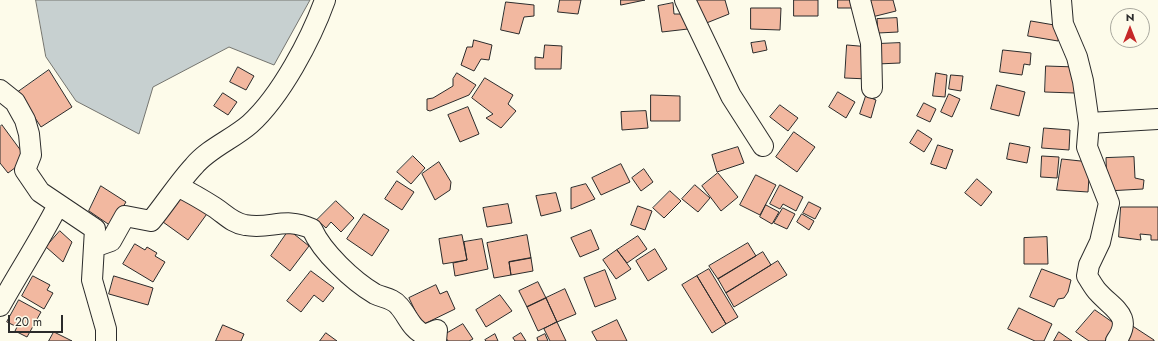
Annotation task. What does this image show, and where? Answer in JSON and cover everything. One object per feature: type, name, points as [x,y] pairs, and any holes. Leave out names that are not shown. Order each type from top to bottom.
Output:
[{"type":"street","points":[[94,247],[111,241],[125,216],[151,221],[179,187],[194,165],[250,124],[278,92],[303,49],[325,0]]},
{"type":"street","points":[[685,0],[731,96],[763,146]]},
{"type":"street","points":[[860,0],[871,43],[872,88]]},
{"type":"street","points":[[1061,0],[1063,24],[1077,57],[1083,81],[1089,123],[1087,147],[1109,203],[1100,242],[1087,276],[1098,292],[1118,310],[1123,319],[1122,333],[1116,341]]},
{"type":"street","points":[[0,90],[15,102],[25,120],[30,155],[25,170],[40,192],[94,229],[92,280],[106,329],[106,341]]},
{"type":"street","points":[[1089,123],[1158,119]]},
{"type":"street","points":[[179,187],[215,208],[227,219],[245,225],[269,225],[286,222],[300,224],[312,229],[317,241],[342,268],[376,294],[399,305],[412,325],[425,335],[437,330],[436,341]]},
{"type":"street","points":[[0,306],[22,265],[43,235],[58,205]]},
{"type":"shaded area","points":[[36,0],[310,0],[274,65],[229,47],[153,87],[139,134],[76,101],[46,57]]},
{"type":"building","points":[[560,0],[581,0],[578,14],[558,12]]},
{"type":"building","points":[[621,0],[645,0],[621,5]]},
{"type":"building","points":[[690,0],[725,0],[729,14],[704,24]]},
{"type":"building","points":[[794,0],[818,0],[818,16],[794,16]]},
{"type":"building","points":[[838,0],[852,0],[852,8],[838,8]]},
{"type":"building","points":[[868,0],[893,0],[896,11],[872,17]]},
{"type":"building","points":[[506,2],[534,5],[534,16],[524,17],[519,34],[501,30]]},
{"type":"building","points":[[673,3],[674,14],[686,14],[688,29],[662,32],[658,6]]},
{"type":"building","points":[[751,8],[781,8],[780,30],[751,29]]},
{"type":"building","points":[[897,18],[898,32],[878,33],[877,19]]},
{"type":"building","points":[[1031,21],[1060,26],[1058,41],[1028,36]]},
{"type":"building","points":[[474,40],[492,45],[489,60],[481,59],[474,71],[461,65],[467,47],[472,47]]},
{"type":"building","points":[[765,41],[767,50],[753,53],[751,43]]},
{"type":"building","points":[[900,43],[900,63],[877,64],[877,44]]},
{"type":"building","points":[[545,45],[562,46],[561,69],[535,69],[535,57],[543,58]]},
{"type":"building","points":[[847,45],[870,47],[868,79],[845,78]]},
{"type":"building","points":[[1003,50],[1031,53],[1030,65],[1024,64],[1022,75],[1000,72]]},
{"type":"building","points":[[1046,66],[1076,67],[1075,93],[1045,92]]},
{"type":"building","points":[[238,67],[254,76],[246,90],[230,82]]},
{"type":"building","points":[[49,70],[72,107],[41,127],[18,92]]},
{"type":"building","points":[[457,73],[476,85],[469,95],[430,111],[427,110],[427,99],[433,98],[453,86],[453,79]]},
{"type":"building","points":[[936,73],[947,75],[945,97],[933,96]]},
{"type":"building","points":[[951,75],[963,76],[961,91],[949,89]]},
{"type":"building","points":[[485,78],[513,95],[508,104],[516,111],[501,128],[486,118],[493,114],[472,98]]},
{"type":"building","points":[[997,85],[1025,92],[1019,116],[991,109]]},
{"type":"building","points":[[838,92],[855,102],[846,118],[829,107]]},
{"type":"building","points":[[223,93],[237,102],[228,115],[214,106]]},
{"type":"building","points":[[949,94],[960,99],[952,117],[941,112]]},
{"type":"building","points":[[651,95],[680,96],[680,121],[651,121]]},
{"type":"building","points":[[866,96],[876,100],[871,118],[860,114]]},
{"type":"building","points":[[924,103],[936,109],[930,122],[917,116]]},
{"type":"building","points":[[780,105],[798,118],[788,131],[770,117]]},
{"type":"building","points":[[468,107],[479,134],[460,142],[448,115]]},
{"type":"building","points":[[646,111],[648,128],[622,130],[621,112]]},
{"type":"building","points":[[2,125],[27,159],[8,173],[0,163],[0,127]]},
{"type":"building","points":[[1044,128],[1070,130],[1069,150],[1042,148]]},
{"type":"building","points":[[918,130],[932,139],[924,152],[910,143]]},
{"type":"building","points":[[794,132],[815,147],[797,172],[776,157]]},
{"type":"building","points":[[1010,143],[1030,147],[1027,163],[1007,159]]},
{"type":"building","points":[[938,145],[953,150],[946,169],[931,164]]},
{"type":"building","points":[[738,147],[744,163],[717,172],[712,155]]},
{"type":"building","points":[[413,156],[425,168],[411,184],[397,172]]},
{"type":"building","points":[[1042,156],[1059,157],[1057,178],[1041,177]]},
{"type":"building","points":[[1134,157],[1135,178],[1144,180],[1143,189],[1107,191],[1106,158]]},
{"type":"building","points":[[1062,159],[1090,162],[1088,192],[1057,190]]},
{"type":"building","points":[[439,162],[451,182],[450,190],[435,200],[422,174]]},
{"type":"building","points":[[621,164],[630,182],[601,195],[592,178]]},
{"type":"building","points":[[644,169],[653,182],[641,191],[632,178]]},
{"type":"building","points":[[718,173],[738,197],[721,211],[702,186]]},
{"type":"building","points":[[756,175],[776,185],[760,215],[740,205]]},
{"type":"building","points":[[977,179],[992,192],[981,206],[965,193]]},
{"type":"building","points":[[397,181],[414,192],[402,210],[385,199]]},
{"type":"building","points":[[586,184],[595,199],[571,209],[571,188]]},
{"type":"building","points":[[695,185],[710,198],[698,212],[682,199]]},
{"type":"building","points":[[780,185],[803,197],[796,211],[783,204],[780,209],[770,204]]},
{"type":"building","points":[[101,186],[126,202],[111,226],[89,211]]},
{"type":"building","points":[[670,191],[681,201],[664,218],[653,208]]},
{"type":"building","points":[[184,193],[209,211],[188,240],[163,222]]},
{"type":"building","points":[[556,193],[561,211],[541,216],[536,196]]},
{"type":"building","points":[[336,201],[354,218],[341,232],[331,222],[326,228],[317,220]]},
{"type":"building","points":[[809,202],[821,208],[815,219],[803,213]]},
{"type":"building","points":[[508,204],[512,223],[487,227],[483,208]]},
{"type":"building","points":[[766,205],[779,212],[772,224],[760,217]]},
{"type":"building","points":[[638,206],[652,211],[645,230],[631,225]]},
{"type":"building","points":[[1121,207],[1158,207],[1158,240],[1151,240],[1151,235],[1140,234],[1141,240],[1119,237]]},
{"type":"building","points":[[783,208],[795,214],[787,229],[774,223]]},
{"type":"building","points":[[364,214],[389,230],[372,256],[347,239]]},
{"type":"building","points":[[802,214],[814,221],[809,230],[797,222]]},
{"type":"building","points":[[289,230],[309,246],[290,271],[271,256]]},
{"type":"building","points":[[591,230],[599,249],[580,257],[571,238]]},
{"type":"building","points":[[60,231],[72,242],[63,262],[46,247]]},
{"type":"building","points":[[462,235],[467,260],[443,264],[439,239]]},
{"type":"building","points":[[527,235],[531,258],[509,262],[511,275],[494,278],[487,243]]},
{"type":"building","points":[[638,236],[647,249],[627,263],[617,250]]},
{"type":"building","points":[[1047,237],[1048,264],[1024,264],[1024,238]]},
{"type":"building","points":[[482,239],[488,269],[455,276],[453,263],[467,260],[464,242]]},
{"type":"building","points":[[748,243],[756,256],[718,279],[709,266]]},
{"type":"building","points":[[135,244],[145,250],[147,247],[157,253],[155,256],[165,262],[153,282],[123,264]]},
{"type":"building","points":[[655,249],[667,269],[648,281],[636,261]]},
{"type":"building","points":[[617,250],[631,269],[616,279],[603,260]]},
{"type":"building","points":[[763,252],[771,265],[726,293],[718,279]]},
{"type":"building","points":[[531,258],[533,271],[511,275],[509,262]]},
{"type":"building","points":[[778,261],[787,275],[734,307],[726,293]]},
{"type":"building","points":[[709,269],[738,317],[726,324],[697,276]]},
{"type":"building","points":[[1042,269],[1071,280],[1068,292],[1064,298],[1058,299],[1054,307],[1030,297]]},
{"type":"building","points":[[605,270],[616,299],[595,307],[584,278]]},
{"type":"building","points":[[311,271],[334,288],[323,302],[314,295],[301,312],[287,301]]},
{"type":"building","points":[[33,276],[50,285],[47,290],[53,293],[44,309],[22,296]]},
{"type":"building","points":[[114,276],[153,288],[148,305],[109,294]]},
{"type":"building","points":[[697,276],[726,324],[712,333],[682,285]]},
{"type":"building","points":[[538,282],[546,298],[527,307],[519,291]]},
{"type":"building","points":[[436,285],[440,294],[447,291],[455,309],[422,325],[409,298]]},
{"type":"building","points":[[565,289],[576,314],[557,322],[546,298]]},
{"type":"building","points":[[500,295],[512,311],[486,327],[476,310]]},
{"type":"building","points":[[546,298],[557,322],[538,331],[527,307]]},
{"type":"building","points":[[19,300],[41,312],[27,337],[15,331],[17,327],[7,322]]},
{"type":"building","points":[[1019,308],[1052,324],[1044,341],[1035,341],[1008,329]]},
{"type":"building","points":[[1095,310],[1118,326],[1109,341],[1089,341],[1076,332]]},
{"type":"building","points":[[617,320],[627,341],[597,341],[592,332]]},
{"type":"building","points":[[557,322],[566,341],[550,341],[544,329]]},
{"type":"building","points":[[463,324],[473,339],[469,341],[448,341],[444,335]]},
{"type":"building","points":[[223,325],[244,334],[241,341],[216,341]]},
{"type":"building","points":[[1131,325],[1154,340],[1154,341],[1120,341]]},
{"type":"building","points":[[54,332],[72,341],[49,341]]},
{"type":"building","points":[[1059,332],[1072,341],[1054,341]]},
{"type":"building","points":[[326,333],[337,341],[320,341]]},
{"type":"building","points":[[521,333],[526,341],[515,341],[513,338]]},
{"type":"building","points":[[495,334],[498,341],[485,340]]},
{"type":"building","points":[[545,334],[548,341],[538,341],[537,338]]}]
